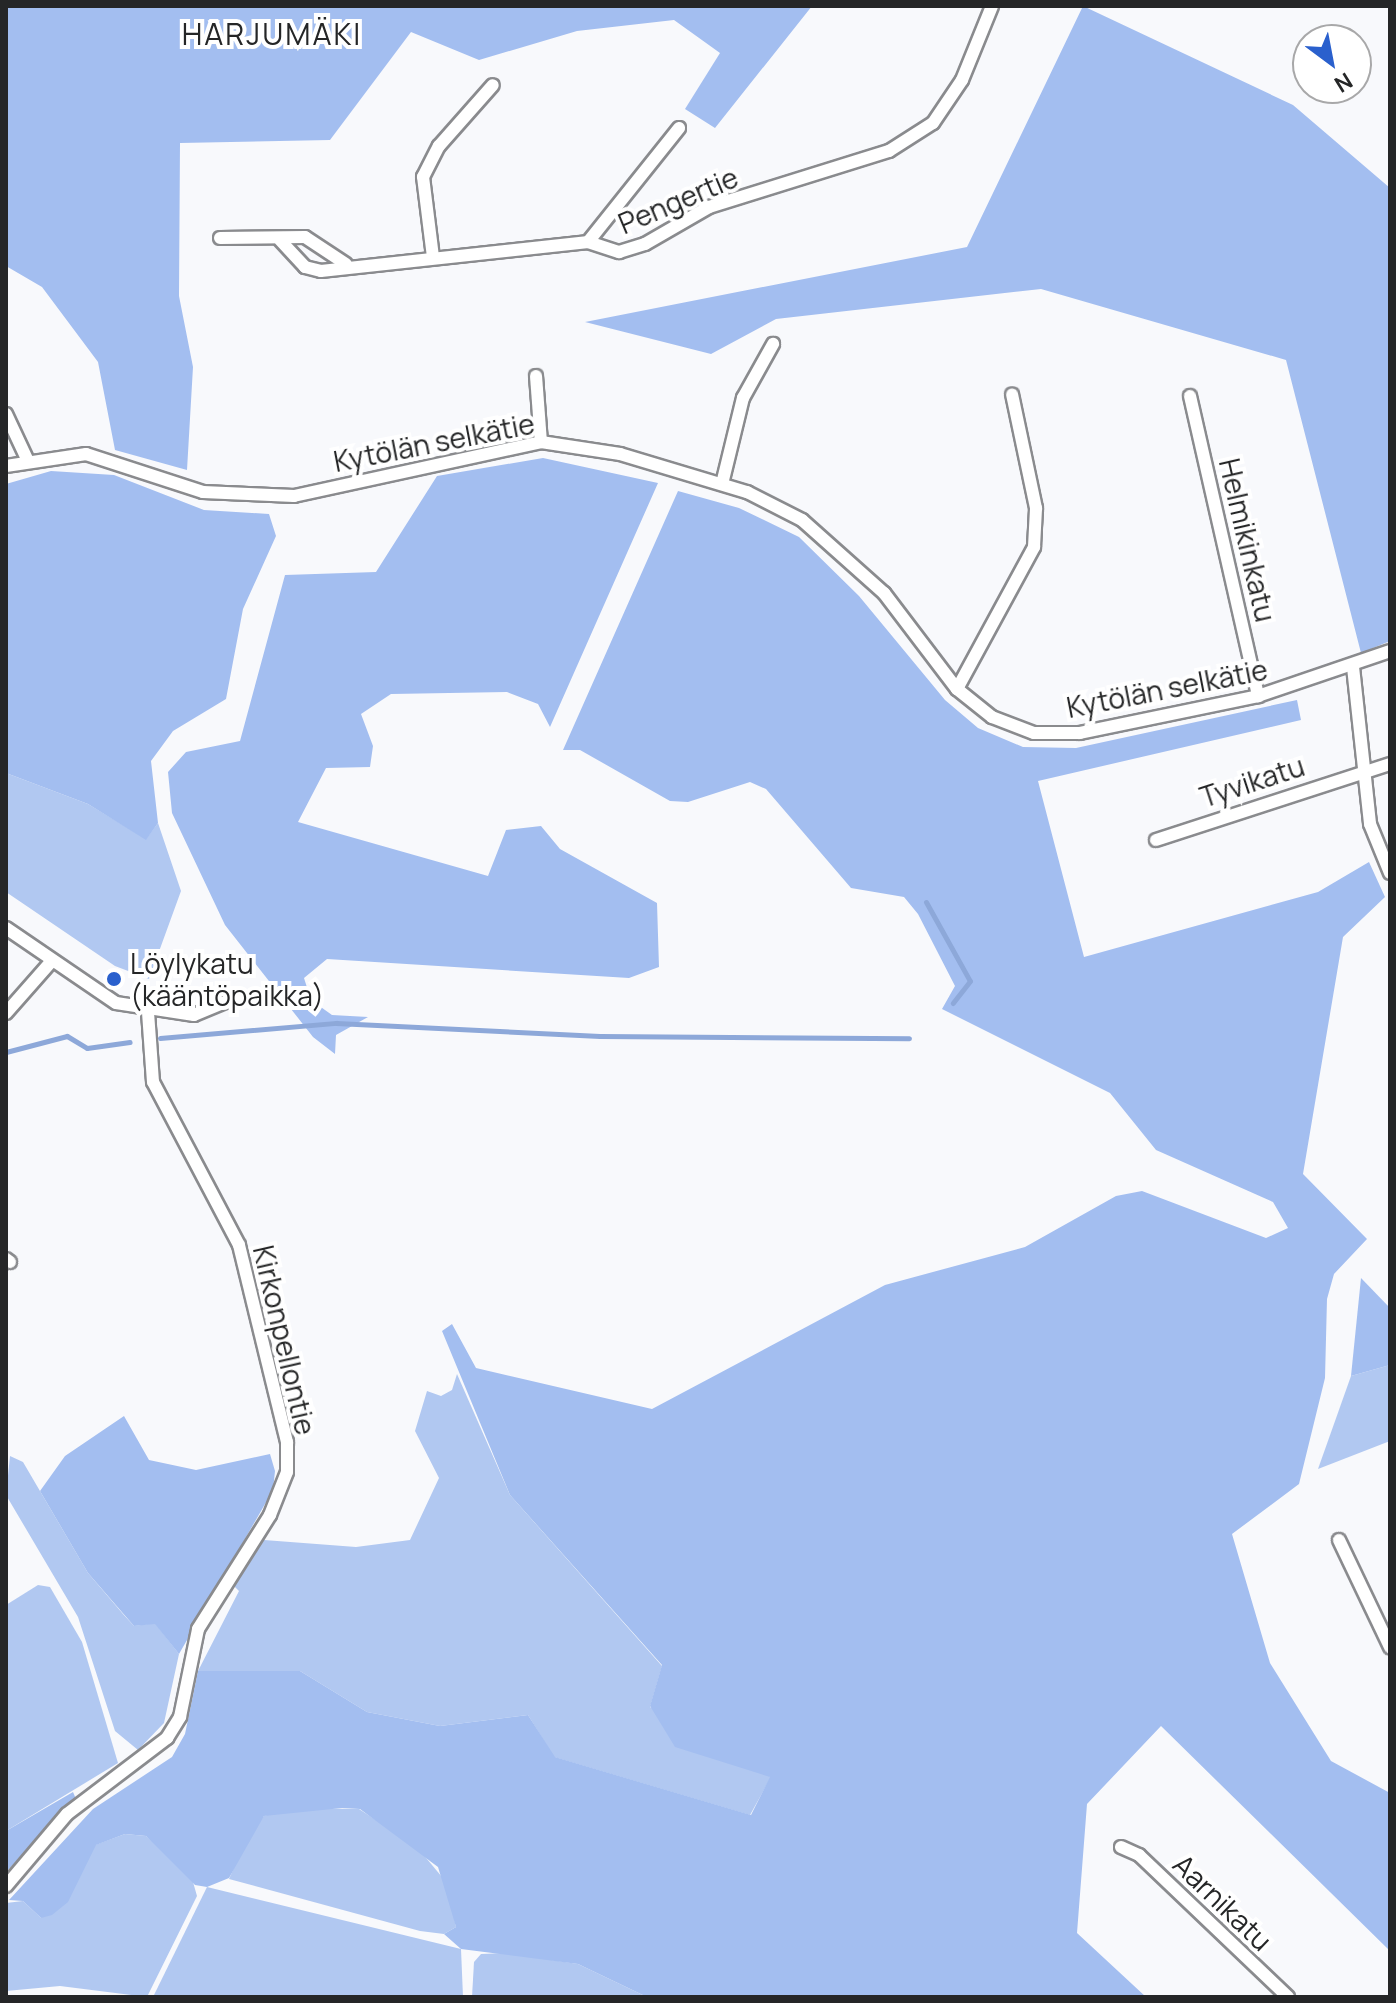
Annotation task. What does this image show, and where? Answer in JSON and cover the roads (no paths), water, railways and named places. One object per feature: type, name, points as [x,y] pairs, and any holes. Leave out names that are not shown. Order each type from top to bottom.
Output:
[{"type":"street","name":"Pengertie","points":[[280,240],[305,267],[588,242],[619,252],[709,207],[889,151],[933,123],[962,80],[992,6]]},
{"type":"street","points":[[433,257],[423,177],[439,146],[493,85]]},
{"type":"street","points":[[588,242],[679,128]]},
{"type":"street","points":[[220,238],[317,241],[346,264]]},
{"type":"street","points":[[722,484],[743,398],[773,344]]},
{"type":"street","points":[[536,376],[541,442]]},
{"type":"street","points":[[957,689],[1034,547],[1036,508],[1012,394]]},
{"type":"street","name":"Helmikinkatu","points":[[1190,396],[1258,696]]},
{"type":"street","points":[[6,414],[27,459]]},
{"type":"street","name":"Kytölän selkätie","points":[[6,466],[27,459],[86,454],[203,492],[294,496],[541,442],[620,454],[722,484],[802,520],[850,556],[957,689],[992,717],[1034,733],[1080,733],[1258,696],[1353,667],[1390,651]]},
{"type":"street","points":[[1353,667],[1370,824],[1390,873]]},
{"type":"street","name":"Tyvikatu","points":[[1156,840],[1364,769],[1390,764]]},
{"type":"street","points":[[6,928],[88,989],[148,1012],[194,1015],[237,997]]},
{"type":"street","points":[[6,1013],[50,963]]},
{"type":"street","name":"Kirkonpellontie","points":[[6,1886],[67,1814],[167,1738],[180,1717],[198,1629],[270,1515],[287,1472],[287,1442],[239,1245],[153,1082],[148,1012]]},
{"type":"street","points":[[1339,1540],[1390,1647]]},
{"type":"street","name":"Aarnikatu","points":[[1121,1847],[1139,1855],[1288,1997]]},
{"type":"waterway","points":[[926,902],[970,981],[953,1003]]},
{"type":"waterway","points":[[160,1038],[336,1023],[600,1036],[909,1038]]},
{"type":"waterway","points":[[6,1052],[67,1036],[87,1048],[130,1042]]},
{"type":"place","name":"Löylykatu (kääntöpaikka)","points":[[114,979]]},
{"type":"district","name":"HARJUMÄKI","points":[[272,34]]}]
